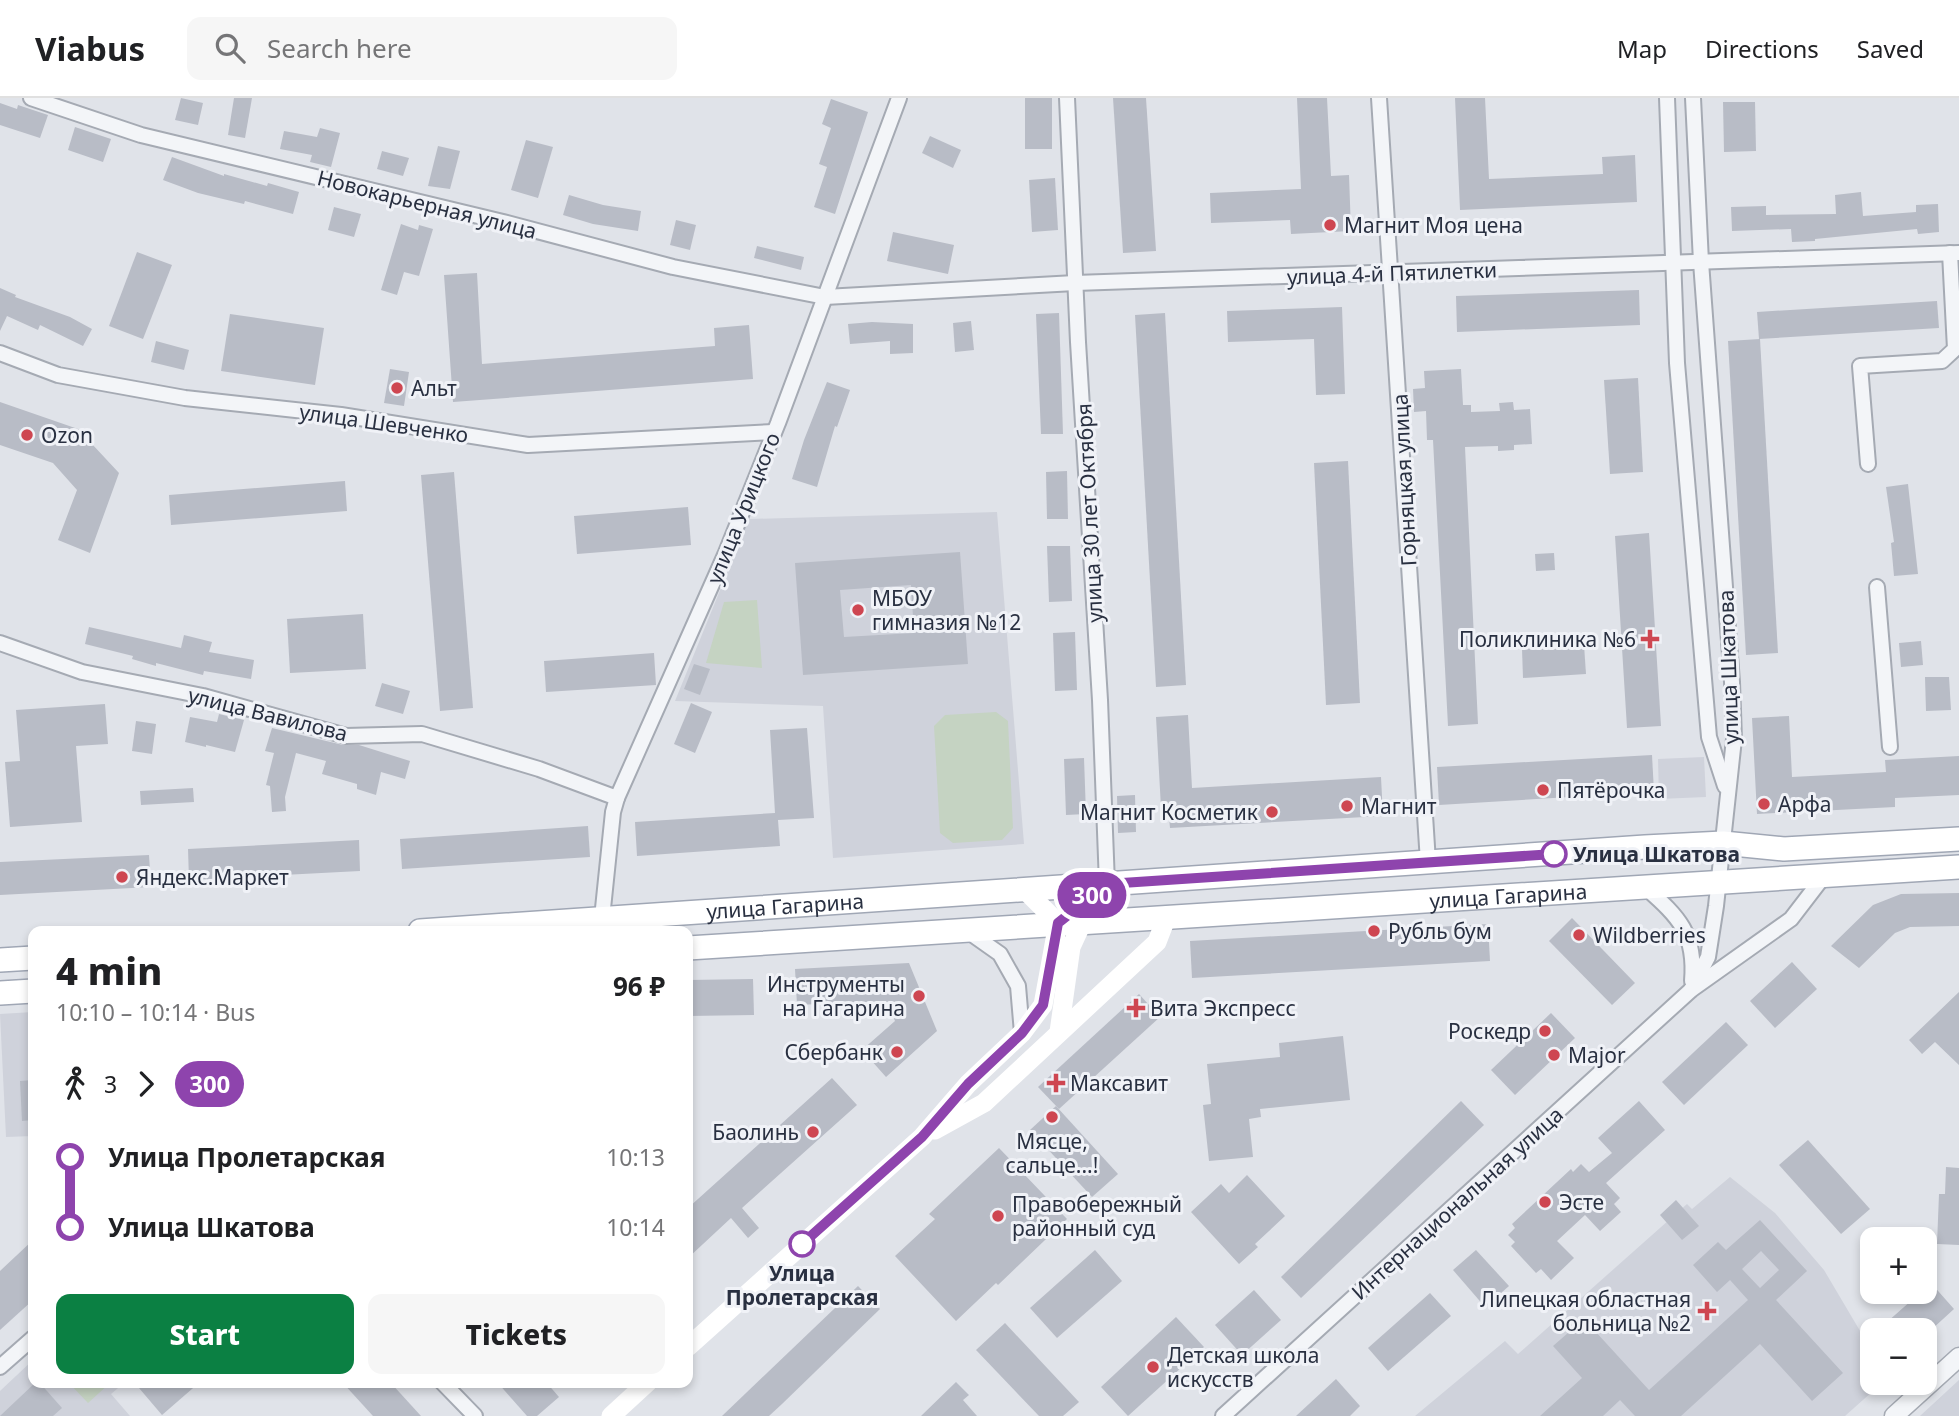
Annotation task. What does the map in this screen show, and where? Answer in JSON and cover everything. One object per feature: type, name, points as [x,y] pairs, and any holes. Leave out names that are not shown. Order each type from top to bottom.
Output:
[{"type":"main road","name":"улица Гагарина","points":[[571,926],[1024,889],[1723,843],[1784,849],[1959,839]]},
{"type":"main road","name":"улица Гагарина","points":[[693,948],[1959,867]]},
{"type":"main road","points":[[693,1343],[922,1137],[968,1084],[1022,1033],[1043,1005],[1058,923],[1107,884]]},
{"type":"main road","points":[[1024,889],[1058,923],[1066,970]]},
{"type":"main road","points":[[922,1137],[984,1102],[1157,942],[1167,916]]},
{"type":"main road","points":[[1059,1032],[1066,970],[1071,947],[1083,921]]},
{"type":"main road","points":[[0,960],[28,958]]},
{"type":"main road","points":[[0,993],[28,991]]},
{"type":"main road","points":[[611,1416],[641,1388]]},
{"type":"street","name":"Новокарьерная улица","points":[[31,98],[141,135],[503,222],[673,267],[825,297]]},
{"type":"street","name":"улица Урицкого","points":[[601,925],[612,812],[617,798],[725,555],[899,98]]},
{"type":"street","name":"улица 30 лет Октября","points":[[1068,98],[1107,884]]},
{"type":"street","name":"Горняцкая улица","points":[[1379,98],[1429,862]]},
{"type":"street","name":"улица Шкатова","points":[[1667,98],[1677,363],[1709,737],[1726,791]]},
{"type":"street","name":"улица Шкатова","points":[[1693,98],[1701,262],[1732,682],[1734,739],[1726,791]]},
{"type":"street","name":"улица 4-й Пятилетки","points":[[825,297],[1076,283],[1955,253]]},
{"type":"street","points":[[1868,464],[1860,366],[1942,360],[1955,348],[1955,253]]},
{"type":"street","name":"улица Шевченко","points":[[0,353],[58,375],[185,398],[341,415],[528,445],[774,432]]},
{"type":"street","points":[[1877,587],[1890,747]]},
{"type":"street","name":"улица Вавилова","points":[[0,643],[82,672],[203,696],[346,736],[422,734],[539,769],[617,798]]},
{"type":"street","points":[[1691,990],[1708,957],[1723,843],[1726,791]]},
{"type":"street","points":[[1691,990],[1791,919],[1824,876]]},
{"type":"street","points":[[1083,921],[1107,884]]},
{"type":"street","points":[[1646,888],[1674,912],[1691,944],[1691,990]]},
{"type":"street","points":[[965,929],[1000,954],[1018,986],[1022,1033]]},
{"type":"street","name":"Интернациональная улица","points":[[1223,1416],[1691,990]]},
{"type":"street","points":[[0,1367],[28,1342]]},
{"type":"street","points":[[1894,1416],[1959,1357]]},
{"type":"street","points":[[448,1388],[475,1416]]},
{"type":"shaded area","name":"МБОУ гимназия №12","points":[[997,512],[1024,844],[833,858],[823,706],[675,701],[749,519]]},
{"type":"shaded area","points":[[1704,757],[1706,797],[1659,799],[1658,759]]},
{"type":"shaded area","points":[[28,1012],[28,1136],[6,1137],[0,1014]]},
{"type":"shaded area","name":"Липецкая областная больница №2","points":[[1730,1177],[1775,1213],[1824,1270],[1860,1331],[1860,1395],[1869,1395],[1845,1416],[1415,1416],[1505,1341],[1518,1354],[1687,1204],[1692,1209]]},
{"type":"shaded area","points":[[28,1365],[28,1388],[118,1388],[111,1394],[130,1416],[0,1416],[0,1391]]},
{"type":"shaded area","points":[[1959,1380],[1959,1416],[1920,1416]]},
{"type":"green space","points":[[757,600],[762,668],[706,663],[724,602]]},
{"type":"green space","points":[[996,712],[1008,721],[1013,828],[1002,840],[953,843],[940,833],[934,726],[945,715]]},
{"type":"green space","points":[[74,1388],[104,1388],[88,1403]]},
{"type":"building","points":[[181,98],[203,103],[198,125],[175,120]]},
{"type":"building","points":[[234,98],[252,98],[245,138],[228,135]]},
{"type":"building","points":[[1025,98],[1052,98],[1052,149],[1025,149]]},
{"type":"building","points":[[1113,98],[1146,98],[1156,251],[1123,253]]},
{"type":"building","points":[[1297,98],[1327,98],[1331,176],[1349,175],[1351,231],[1291,234],[1290,220],[1211,223],[1210,193],[1301,189]]},
{"type":"building","points":[[1455,98],[1485,98],[1489,179],[1603,174],[1602,157],[1635,155],[1637,202],[1460,210]]},
{"type":"building","points":[[831,99],[868,112],[835,214],[814,207],[827,167],[819,164],[831,128],[822,124]]},
{"type":"building","points":[[1723,102],[1755,102],[1756,151],[1724,152]]},
{"type":"building","points":[[0,103],[17,109],[18,105],[48,115],[40,138],[0,125]]},
{"type":"building","points":[[75,127],[111,139],[103,162],[68,150]]},
{"type":"building","points":[[320,128],[340,133],[331,167],[310,162],[312,155],[280,149],[284,131],[317,137]]},
{"type":"building","points":[[930,136],[961,150],[953,168],[922,153]]},
{"type":"building","points":[[526,140],[553,147],[538,198],[511,190]]},
{"type":"building","points":[[438,146],[460,151],[450,189],[428,186]]},
{"type":"building","points":[[382,151],[409,158],[403,176],[377,169]]},
{"type":"building","points":[[172,157],[224,176],[267,186],[268,183],[299,192],[293,214],[245,201],[244,204],[198,193],[163,180]]},
{"type":"building","points":[[1055,178],[1058,230],[1032,232],[1029,180]]},
{"type":"building","points":[[1861,192],[1863,216],[1916,212],[1916,205],[1938,204],[1939,232],[1918,234],[1917,229],[1792,242],[1791,229],[1732,231],[1731,207],[1766,206],[1766,215],[1836,214],[1835,195]]},
{"type":"building","points":[[569,195],[603,205],[641,211],[638,231],[593,224],[563,215]]},
{"type":"building","points":[[334,207],[361,214],[354,237],[328,230]]},
{"type":"building","points":[[676,220],[696,225],[690,250],[670,245]]},
{"type":"building","points":[[401,224],[418,230],[419,225],[433,229],[419,276],[404,272],[397,295],[381,290]]},
{"type":"building","points":[[893,232],[954,245],[948,274],[887,261]]},
{"type":"building","points":[[757,246],[804,257],[801,270],[754,258]]},
{"type":"building","points":[[137,252],[172,265],[143,339],[109,326]]},
{"type":"building","points":[[477,273],[482,364],[715,346],[714,328],[749,325],[753,379],[453,402],[444,275]]},
{"type":"building","points":[[0,288],[16,295],[15,297],[70,317],[92,329],[83,346],[40,325],[38,330],[7,316],[0,331]]},
{"type":"building","points":[[1639,290],[1640,325],[1457,332],[1456,296]]},
{"type":"building","points":[[1937,301],[1939,328],[1759,339],[1757,312]]},
{"type":"building","points":[[1342,307],[1345,394],[1316,395],[1314,339],[1228,342],[1227,311]]},
{"type":"building","points":[[1059,313],[1063,434],[1041,434],[1036,314]]},
{"type":"building","points":[[1165,313],[1186,685],[1156,687],[1135,315]]},
{"type":"building","points":[[230,314],[324,328],[315,385],[221,371]]},
{"type":"building","points":[[971,321],[974,350],[955,352],[953,323]]},
{"type":"building","points":[[848,324],[913,324],[913,353],[890,354],[890,341],[850,344]]},
{"type":"building","points":[[1760,339],[1778,653],[1746,655],[1728,341]]},
{"type":"building","points":[[156,341],[189,350],[184,370],[151,362]]},
{"type":"building","name":"Альт","points":[[390,369],[409,372],[404,406],[384,403]]},
{"type":"building","points":[[1461,369],[1463,405],[1471,405],[1471,412],[1500,411],[1499,403],[1513,402],[1514,410],[1530,409],[1532,444],[1514,445],[1514,450],[1498,451],[1498,446],[1465,447],[1478,724],[1448,726],[1433,440],[1427,440],[1426,411],[1414,412],[1413,389],[1425,388],[1424,371]]},
{"type":"building","points":[[1638,378],[1643,472],[1610,474],[1604,380]]},
{"type":"building","points":[[827,382],[850,390],[837,427],[835,426],[817,487],[792,479]]},
{"type":"building","points":[[0,402],[78,429],[119,473],[90,553],[58,540],[77,490],[53,463],[0,445]]},
{"type":"building","points":[[1348,461],[1360,703],[1326,705],[1314,463]]},
{"type":"building","points":[[1067,471],[1068,519],[1047,519],[1046,472]]},
{"type":"building","points":[[454,472],[473,708],[440,711],[421,475]]},
{"type":"building","points":[[345,481],[347,511],[171,525],[169,495]]},
{"type":"building","points":[[1908,484],[1918,574],[1894,576],[1891,543],[1894,542],[1886,487]]},
{"type":"building","points":[[688,507],[691,545],[577,554],[574,516]]},
{"type":"building","points":[[1649,533],[1661,726],[1627,728],[1615,536]]},
{"type":"building","points":[[1047,546],[1070,546],[1072,601],[1049,602]]},
{"type":"building","points":[[960,552],[968,664],[803,675],[795,563]],"holes":[[[911,585],[914,633],[844,637],[840,590]]]},
{"type":"building","points":[[1554,553],[1555,570],[1536,571],[1535,554]]},
{"type":"building","points":[[363,614],[366,669],[290,673],[287,619]]},
{"type":"building","points":[[89,627],[181,648],[184,635],[212,642],[209,652],[254,660],[251,679],[204,671],[203,675],[156,663],[156,666],[132,659],[133,656],[85,644]]},
{"type":"building","points":[[1075,632],[1077,690],[1055,691],[1053,633]]},
{"type":"building","points":[[1921,641],[1923,665],[1901,667],[1899,643]]},
{"type":"building","points":[[1584,645],[1586,674],[1523,678],[1522,649]]},
{"type":"building","points":[[654,653],[656,685],[546,692],[544,661]]},
{"type":"building","points":[[694,664],[710,669],[700,695],[684,689]]},
{"type":"building","points":[[1925,677],[1949,677],[1951,710],[1926,711]]},
{"type":"building","points":[[382,683],[410,691],[403,714],[375,706]]},
{"type":"building","points":[[691,703],[712,712],[695,753],[674,744]]},
{"type":"building","points":[[105,704],[108,744],[76,746],[82,822],[10,827],[5,762],[20,761],[16,710]]},
{"type":"building","points":[[219,714],[244,720],[235,752],[185,742],[190,717],[217,722]]},
{"type":"building","points":[[1188,715],[1192,788],[1381,777],[1383,816],[1170,828],[1168,807],[1161,808],[1156,717]]},
{"type":"building","points":[[1789,716],[1792,777],[1886,772],[1885,760],[1959,756],[1959,795],[1895,798],[1895,807],[1757,814],[1752,718]]},
{"type":"building","points":[[136,721],[156,724],[152,754],[132,751]]},
{"type":"building","points":[[272,728],[343,745],[359,745],[410,761],[405,779],[381,772],[376,795],[357,789],[357,784],[322,774],[326,761],[296,753],[285,797],[286,811],[272,812],[270,786],[266,785],[274,753],[265,751]]},
{"type":"building","points":[[807,728],[814,818],[778,820],[780,846],[637,856],[635,822],[775,813],[770,730]]},
{"type":"building","points":[[1652,755],[1654,792],[1439,805],[1437,767]]},
{"type":"building","points":[[1084,758],[1086,814],[1066,815],[1064,759]]},
{"type":"building","points":[[193,788],[194,802],[141,805],[140,791]]},
{"type":"building","points":[[1135,795],[1136,832],[1118,833],[1117,796]]},
{"type":"building","points":[[588,826],[590,857],[402,869],[400,839]]},
{"type":"building","points":[[359,840],[360,871],[189,880],[188,849]]},
{"type":"building","points":[[149,855],[151,887],[0,895],[0,862]]},
{"type":"building","points":[[1959,893],[1959,926],[1910,927],[1895,933],[1859,968],[1831,946],[1873,905],[1901,894]]},
{"type":"building","points":[[1572,918],[1635,983],[1612,1005],[1549,941]]},
{"type":"building","points":[[1488,924],[1490,961],[1192,978],[1190,941]]},
{"type":"building","points":[[1792,962],[1817,989],[1775,1028],[1750,1001]]},
{"type":"building","points":[[909,963],[937,1031],[886,1077],[862,1050],[895,1021],[886,1001],[797,1005],[795,969]]},
{"type":"building","points":[[753,979],[754,1015],[693,1016],[693,980]]},
{"type":"building","points":[[1959,992],[1959,1065],[1935,1042],[1922,1054],[1909,1040]]},
{"type":"building","points":[[1139,994],[1160,1017],[1059,1109],[1038,1087]]},
{"type":"building","points":[[1551,1013],[1575,1038],[1515,1095],[1491,1070]]},
{"type":"building","points":[[1726,1022],[1748,1045],[1684,1105],[1662,1082]]},
{"type":"building","points":[[1343,1036],[1350,1100],[1260,1109],[1261,1117],[1249,1119],[1253,1157],[1209,1161],[1203,1105],[1211,1104],[1207,1064],[1280,1057],[1279,1043]]},
{"type":"building","points":[[832,1078],[857,1105],[742,1208],[759,1228],[748,1238],[731,1218],[693,1253],[693,1203]]},
{"type":"building","points":[[28,1080],[28,1120],[22,1121],[20,1081]]},
{"type":"building","points":[[1461,1101],[1484,1125],[1301,1298],[1281,1277]]},
{"type":"building","points":[[1639,1101],[1665,1130],[1606,1183],[1620,1198],[1614,1204],[1621,1212],[1600,1231],[1585,1215],[1557,1241],[1574,1258],[1551,1280],[1541,1269],[1536,1273],[1511,1246],[1515,1242],[1508,1235],[1515,1228],[1512,1224],[1571,1169],[1573,1172],[1581,1164],[1589,1172],[1612,1153],[1598,1138]]},
{"type":"building","points":[[1056,1106],[1118,1174],[1092,1197],[1030,1130]]},
{"type":"building","points":[[1808,1140],[1870,1209],[1841,1234],[1779,1165]]},
{"type":"building","name":"Правобережный районный суд","points":[[999,1148],[1067,1219],[956,1321],[895,1256],[935,1219],[929,1214]]},
{"type":"building","points":[[1946,1167],[1959,1168],[1959,1245],[1937,1244],[1939,1194],[1945,1194]]},
{"type":"building","points":[[1247,1175],[1285,1216],[1255,1244],[1258,1247],[1239,1264],[1191,1212],[1221,1184],[1229,1193]]},
{"type":"building","points":[[1676,1200],[1699,1226],[1682,1240],[1660,1215]]},
{"type":"building","points":[[1760,1220],[1807,1271],[1776,1300],[1843,1373],[1812,1401],[1760,1344],[1681,1416],[1635,1416],[1620,1400],[1603,1416],[1540,1416],[1582,1378],[1553,1346],[1584,1319],[1649,1390],[1748,1300],[1730,1280],[1717,1292],[1693,1265],[1718,1242],[1726,1250]],"holes":[[[1761,1251],[1779,1270],[1760,1288],[1742,1269]]]},
{"type":"building","points":[[28,1245],[28,1305],[0,1330],[0,1271]]},
{"type":"building","points":[[1095,1250],[1122,1281],[1057,1338],[1030,1308]]},
{"type":"building","points":[[1476,1250],[1509,1286],[1485,1307],[1453,1270]]},
{"type":"building","points":[[858,1286],[880,1309],[782,1404],[769,1416],[722,1416]]},
{"type":"building","points":[[1254,1290],[1281,1320],[1242,1355],[1215,1325]]},
{"type":"building","points":[[1937,1290],[1954,1309],[1937,1325],[1937,1318],[1892,1318],[1907,1304],[1937,1304]]},
{"type":"building","points":[[1430,1293],[1451,1316],[1388,1371],[1368,1348]]},
{"type":"building","name":"Детская школа искусств","points":[[1176,1317],[1204,1347],[1128,1416],[1101,1387]]},
{"type":"building","points":[[1005,1323],[1079,1402],[1063,1416],[1039,1416],[976,1350]]},
{"type":"building","points":[[1336,1379],[1360,1406],[1350,1416],[1296,1416]]},
{"type":"building","points":[[956,1382],[969,1395],[963,1400],[977,1416],[921,1416]]},
{"type":"building","points":[[30,1388],[44,1388],[62,1408],[53,1416],[0,1416]]},
{"type":"building","points":[[139,1388],[193,1388],[162,1415]]},
{"type":"building","points":[[347,1388],[395,1388],[421,1416],[373,1416]]},
{"type":"building","points":[[502,1388],[551,1388],[559,1397],[537,1416],[527,1416]]},
{"type":"bus line","name":"300","points":[[802,1244],[922,1137],[968,1084],[1022,1033],[1043,1005],[1058,923],[1107,884],[1554,854]]},
{"type":"place","name":"Магнит Моя цена","points":[[1330,225]]},
{"type":"place","name":"Альт","points":[[397,388]]},
{"type":"place","name":"Ozon","points":[[27,435]]},
{"type":"place","name":"МБОУ гимназия №12","points":[[858,610]]},
{"type":"place","name":"Поликлиника №6","points":[[1650,639]]},
{"type":"place","name":"Пятёрочка","points":[[1543,790]]},
{"type":"place","name":"Арфа","points":[[1764,804]]},
{"type":"place","name":"Магнит","points":[[1347,806]]},
{"type":"place","name":"Магнит Косметик","points":[[1272,812]]},
{"type":"place","name":"Улица Шкатова","points":[[1554,854]]},
{"type":"place","name":"Яндекс.Маркет","points":[[122,877]]},
{"type":"place","name":"Рубль бум","points":[[1374,931]]},
{"type":"place","name":"Wildberries","points":[[1579,935]]},
{"type":"place","name":"Инструменты на Гагарина","points":[[919,996]]},
{"type":"place","name":"Вита Экспресс","points":[[1136,1008]]},
{"type":"place","name":"Роскедр","points":[[1545,1031]]},
{"type":"place","name":"Сбербанк","points":[[897,1052]]},
{"type":"place","name":"Major","points":[[1554,1055]]},
{"type":"place","name":"Максавит","points":[[1056,1083]]},
{"type":"place","name":"Мясце, сальце...!","points":[[1052,1117]]},
{"type":"place","name":"Баолинь","points":[[813,1132]]},
{"type":"place","name":"Эсте","points":[[1545,1202]]},
{"type":"place","name":"Правобережный районный суд","points":[[998,1216]]},
{"type":"place","name":"Улица Пролетарская","points":[[802,1244]]},
{"type":"place","name":"Липецкая областная больница №2","points":[[1707,1311]]},
{"type":"place","name":"Детская школа искусств","points":[[1153,1367]]}]
